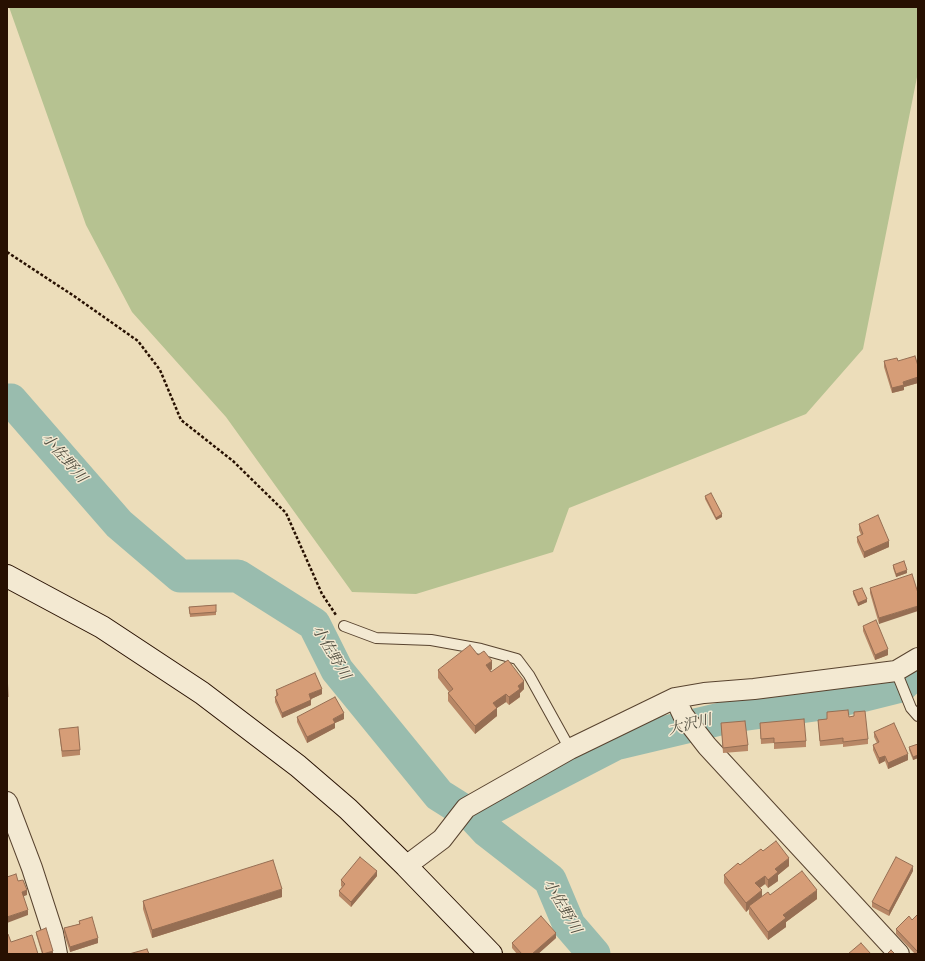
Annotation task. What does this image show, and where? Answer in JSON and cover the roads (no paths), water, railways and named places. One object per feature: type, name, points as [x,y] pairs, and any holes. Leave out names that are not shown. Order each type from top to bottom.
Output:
[{"type":"street","points":[[7,576],[102,627],[202,693],[298,766],[348,809],[406,866],[491,954]]},
{"type":"street","points":[[406,866],[442,839],[466,808],[570,749],[679,707],[704,693],[754,689],[896,670],[918,658]]},
{"type":"street","points":[[679,707],[707,746],[899,954]]},
{"type":"street","points":[[7,802],[32,868],[57,954]]},
{"type":"lane","points":[[344,626],[376,638],[431,640],[481,649],[517,659],[530,675],[570,749]]},
{"type":"lane","points":[[896,670],[912,708],[918,716]]},
{"type":"waterway","name":"小佐野川","points":[[7,400],[11,400],[119,524],[180,576],[238,576],[314,624],[337,670],[439,795],[474,817],[487,831],[550,880],[569,925],[594,954]]},
{"type":"waterway","name":"大沢川","points":[[474,817],[615,744],[733,716],[815,705],[865,695],[901,686],[906,681],[918,674]]}]
